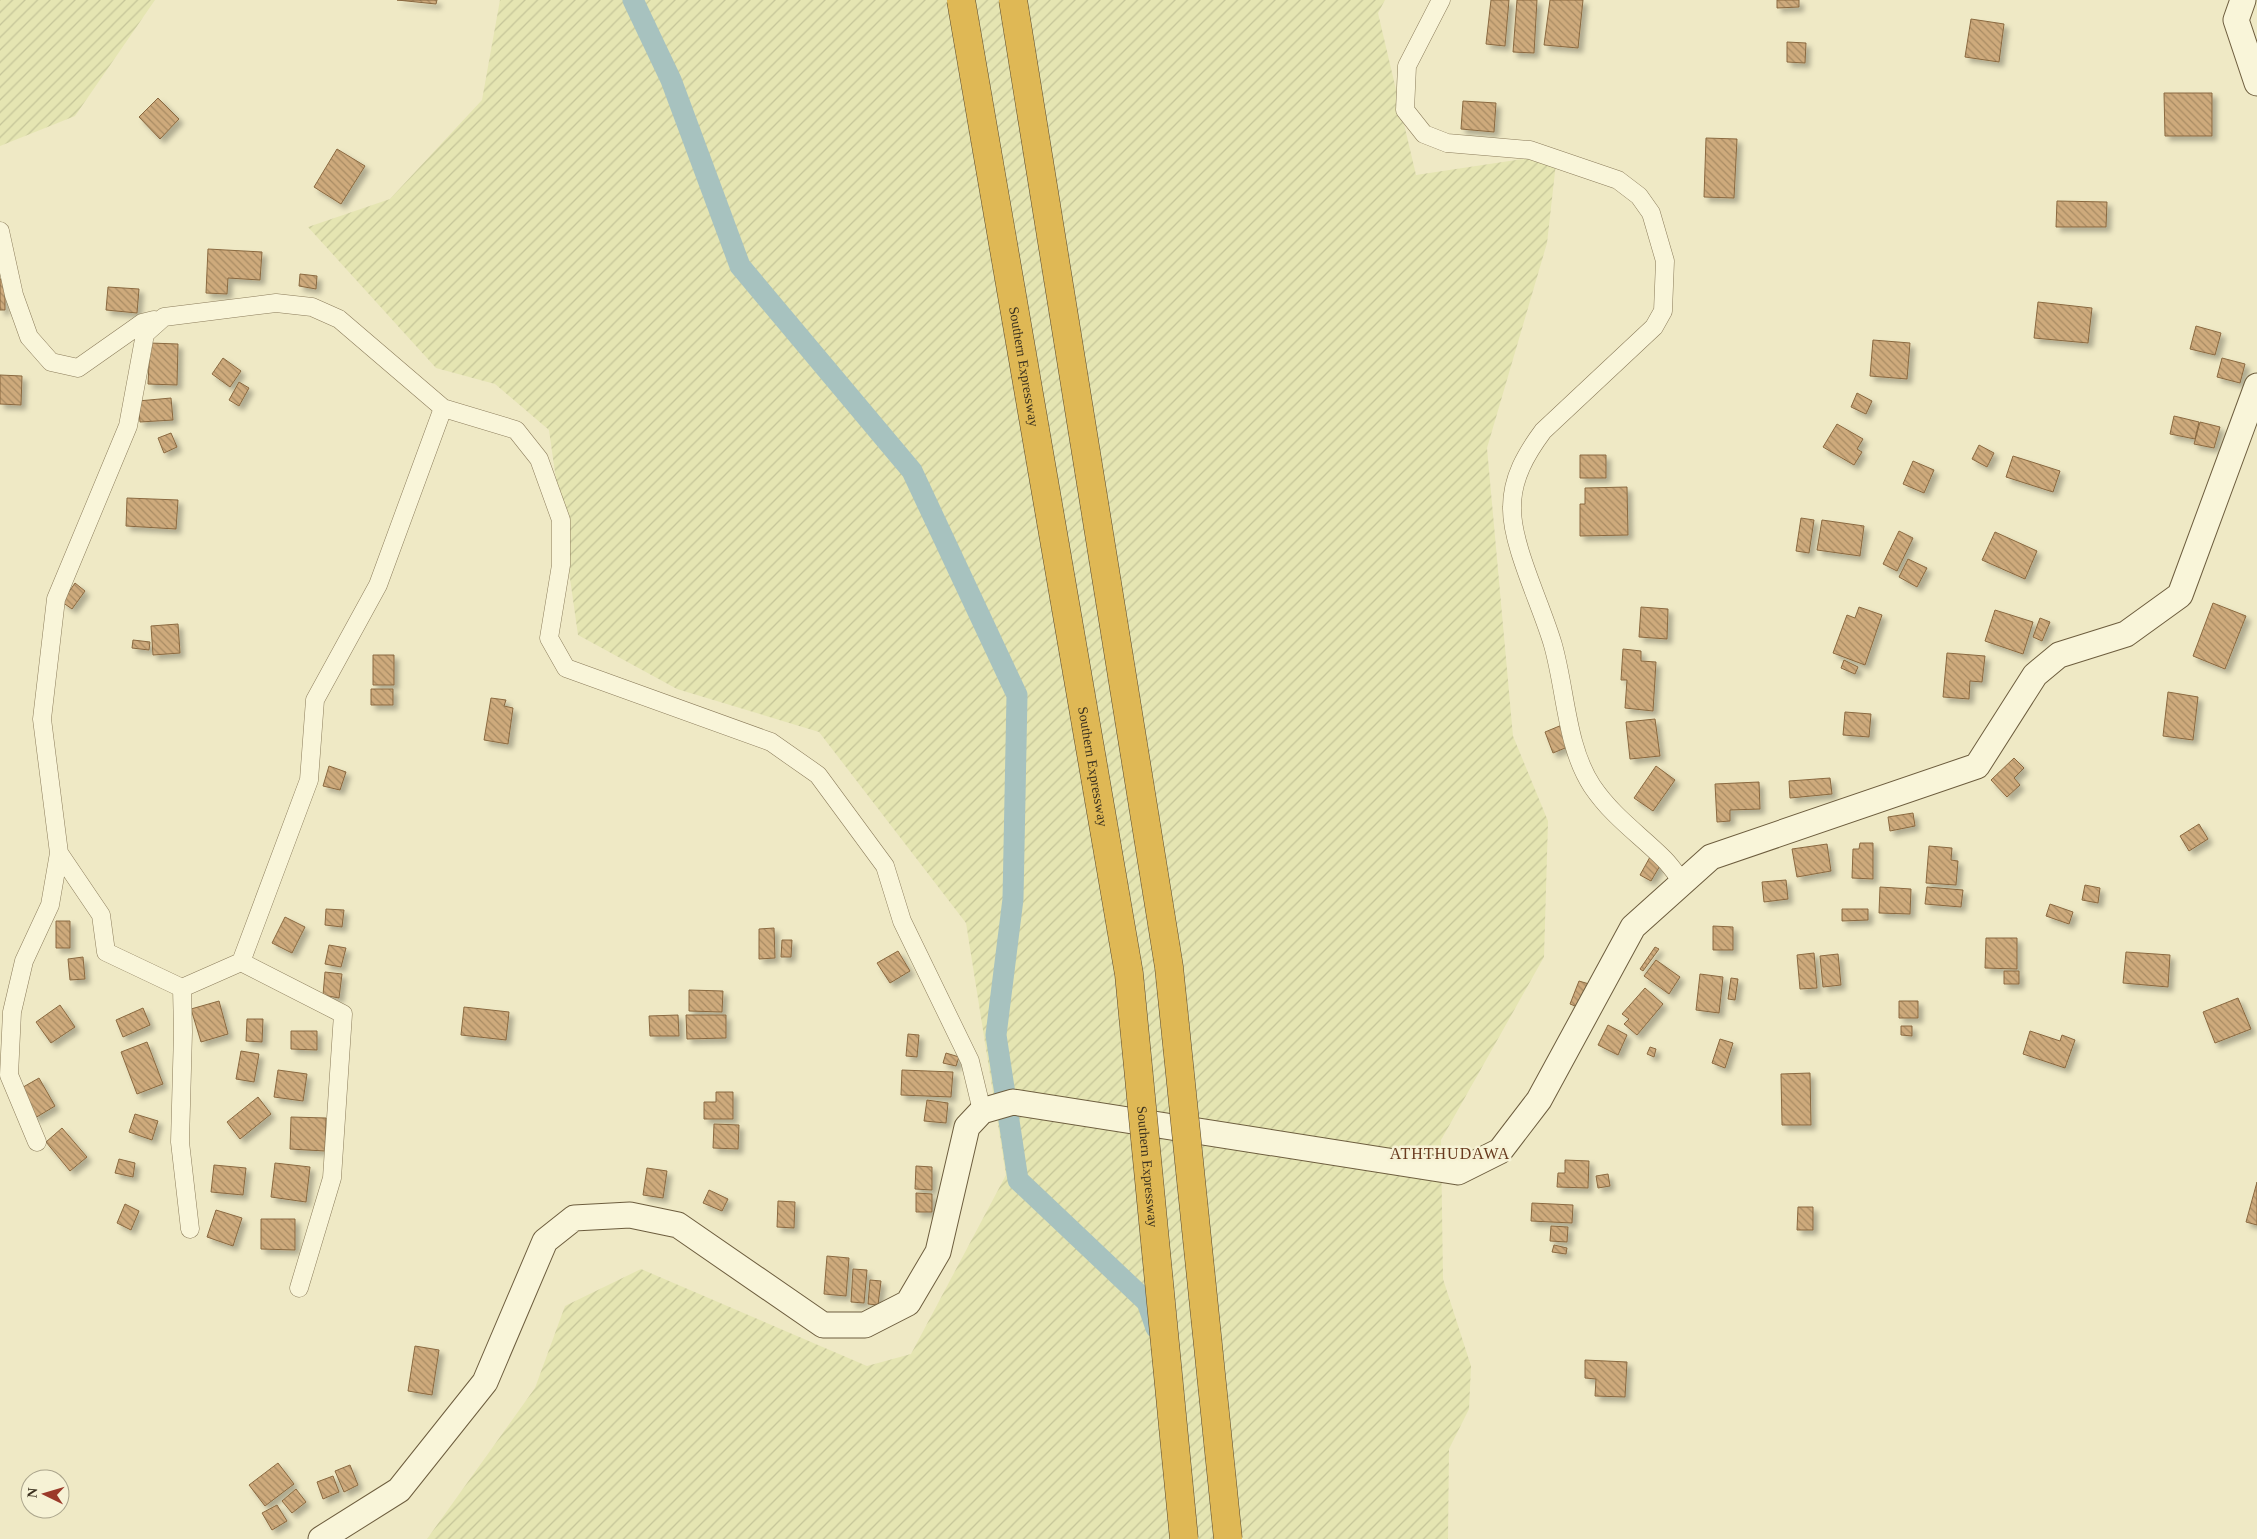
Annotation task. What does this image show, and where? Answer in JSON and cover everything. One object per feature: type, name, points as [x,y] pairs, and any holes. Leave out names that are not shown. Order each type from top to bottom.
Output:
[{"type":"highway","name":"Southern Expressway","points":[[961,0],[1130,974],[1184,1539]]},
{"type":"highway","points":[[1013,0],[1169,967],[1228,1539]]},
{"type":"street","points":[[1441,0],[1407,66],[1405,110],[1414,123],[1424,134],[1447,143],[1530,150],[1618,180],[1639,196],[1651,213],[1665,261],[1663,311],[1654,327],[1543,431],[1528,451],[1513,486],[1511,509],[1518,540],[1553,644],[1567,715],[1580,766],[1612,814],[1664,860],[1683,883]]},
{"type":"street","points":[[2243,0],[2236,20],[2257,83]]},
{"type":"street","points":[[0,231],[14,294],[29,337],[51,362],[78,368],[142,323],[164,316],[276,303],[312,307],[339,319],[443,408],[516,430],[539,458],[560,520],[560,566],[549,638],[566,668],[771,742],[818,775],[885,866],[902,921],[970,1061],[985,1109]]},
{"type":"street","points":[[37,1142],[9,1075],[12,1012],[24,961],[50,905],[59,852],[42,719],[56,598],[128,426],[145,334],[164,316]]},
{"type":"street","points":[[321,1539],[399,1490],[479,1390],[485,1382],[545,1241],[574,1218],[630,1215],[678,1225],[823,1325],[865,1325],[908,1303],[938,1252],[967,1127],[985,1109],[1013,1102],[1458,1172],[1500,1151],[1539,1100],[1633,927],[1711,857],[1977,766],[2035,675],[2059,655],[2126,634],[2180,595],[2257,386]]},
{"type":"street","points":[[59,852],[101,916],[106,952],[182,988],[241,962],[308,780],[314,700],[378,585],[443,408]]},
{"type":"street","points":[[241,962],[342,1014],[332,1178],[299,1288]]},
{"type":"street","points":[[182,988],[184,1032],[180,1142],[190,1229]]},
{"type":"green space","points":[[0,0],[155,0],[75,116],[0,146]]},
{"type":"green space","points":[[500,0],[1385,0],[1378,13],[1416,175],[1557,154],[1547,243],[1487,448],[1513,736],[1548,821],[1544,957],[1441,1140],[1443,1279],[1471,1366],[1469,1409],[1449,1449],[1448,1539],[427,1539],[535,1388],[565,1306],[641,1269],[867,1366],[911,1354],[1006,1175],[966,923],[819,732],[677,689],[578,635],[549,430],[495,384],[436,368],[308,227],[390,199],[482,100]]},
{"type":"building","points":[[397,0],[437,0],[436,4]]},
{"type":"building","points":[[1491,0],[1509,0],[1505,46],[1486,44]]},
{"type":"building","points":[[1517,0],[1537,0],[1534,53],[1513,52]]},
{"type":"building","points":[[1550,0],[1583,0],[1578,48],[1544,45]]},
{"type":"building","points":[[1777,0],[1799,0],[1799,7],[1777,8]]},
{"type":"building","points":[[1971,19],[2004,24],[1999,62],[1965,57]]},
{"type":"building","points":[[1787,42],[1806,43],[1805,63],[1787,62]]},
{"type":"building","points":[[2164,93],[2212,93],[2212,136],[2165,136]]},
{"type":"building","points":[[158,98],[179,119],[160,139],[139,117]]},
{"type":"building","points":[[1463,101],[1496,103],[1494,132],[1461,129]]},
{"type":"building","points":[[1706,138],[1737,139],[1734,198],[1704,197]]},
{"type":"building","points":[[337,149],[365,166],[341,204],[314,187]]},
{"type":"building","points":[[2057,201],[2107,202],[2106,227],[2056,227]]},
{"type":"building","points":[[208,249],[262,252],[260,280],[228,278],[227,294],[206,293]]},
{"type":"building","points":[[300,274],[317,276],[316,289],[299,286]]},
{"type":"building","points":[[0,279],[5,279],[5,310],[0,310]]},
{"type":"building","points":[[108,287],[139,289],[137,313],[106,310]]},
{"type":"building","points":[[2038,302],[2092,308],[2088,343],[2034,338]]},
{"type":"building","points":[[2196,326],[2221,333],[2215,355],[2190,349]]},
{"type":"building","points":[[1873,340],[1910,343],[1907,379],[1870,376]]},
{"type":"building","points":[[150,343],[178,344],[177,385],[148,384]]},
{"type":"building","points":[[223,358],[241,371],[230,387],[212,374]]},
{"type":"building","points":[[2222,358],[2245,364],[2240,383],[2217,377]]},
{"type":"building","points":[[0,375],[22,376],[21,405],[0,404]]},
{"type":"building","points":[[239,382],[249,388],[239,406],[229,400]]},
{"type":"building","points":[[1857,393],[1872,401],[1866,414],[1851,407]]},
{"type":"building","points":[[171,398],[173,420],[140,422],[138,401]]},
{"type":"building","points":[[2174,416],[2199,422],[2195,439],[2170,434]]},
{"type":"building","points":[[2200,422],[2220,427],[2214,448],[2194,444]]},
{"type":"building","points":[[1837,424],[1863,439],[1857,449],[1862,452],[1854,465],[1823,447]]},
{"type":"building","points":[[171,433],[177,447],[164,453],[158,438]]},
{"type":"building","points":[[1979,445],[1994,453],[1987,467],[1972,459]]},
{"type":"building","points":[[1580,455],[1606,455],[1606,478],[1580,478]]},
{"type":"building","points":[[2013,456],[2060,471],[2053,492],[2006,477]]},
{"type":"building","points":[[1913,461],[1934,470],[1924,493],[1903,484]]},
{"type":"building","points":[[1627,487],[1628,535],[1580,536],[1580,504],[1585,504],[1585,488]]},
{"type":"building","points":[[127,498],[178,500],[176,529],[126,526]]},
{"type":"building","points":[[1801,518],[1814,520],[1809,553],[1796,551]]},
{"type":"building","points":[[1822,520],[1864,526],[1860,556],[1817,550]]},
{"type":"building","points":[[1899,531],[1913,538],[1897,571],[1883,564]]},
{"type":"building","points":[[1995,532],[2037,551],[2025,579],[1982,560]]},
{"type":"building","points":[[1908,559],[1927,568],[1917,587],[1899,577]]},
{"type":"building","points":[[75,583],[85,591],[72,609],[62,602]]},
{"type":"building","points":[[2213,603],[2246,616],[2225,669],[2193,656]]},
{"type":"building","points":[[1641,607],[1668,609],[1667,639],[1639,637]]},
{"type":"building","points":[[1859,607],[1882,615],[1865,665],[1833,653],[1847,615],[1855,618]]},
{"type":"building","points":[[1995,610],[2033,622],[2023,654],[1985,641]]},
{"type":"building","points":[[2040,618],[2050,622],[2042,641],[2033,637]]},
{"type":"building","points":[[178,624],[180,653],[153,655],[151,626]]},
{"type":"building","points":[[133,640],[150,642],[149,650],[132,648]]},
{"type":"building","points":[[1623,649],[1641,651],[1641,661],[1656,662],[1653,711],[1625,708],[1627,680],[1621,680]]},
{"type":"building","points":[[1947,653],[1985,656],[1982,682],[1970,681],[1969,699],[1943,697]]},
{"type":"building","points":[[373,655],[394,655],[394,685],[373,685]]},
{"type":"building","points":[[1844,660],[1858,667],[1855,674],[1841,668]]},
{"type":"building","points":[[371,689],[393,689],[393,705],[371,705]]},
{"type":"building","points":[[2168,692],[2198,697],[2193,740],[2163,736]]},
{"type":"building","points":[[491,698],[506,700],[504,706],[513,708],[508,744],[484,740]]},
{"type":"building","points":[[1845,712],[1871,714],[1869,737],[1843,735]]},
{"type":"building","points":[[1655,719],[1660,756],[1630,759],[1626,722]]},
{"type":"building","points":[[1562,725],[1570,746],[1553,753],[1545,732]]},
{"type":"building","points":[[2014,758],[2024,768],[2014,778],[2020,785],[2007,797],[1991,780]]},
{"type":"building","points":[[329,766],[346,772],[340,790],[323,786]]},
{"type":"building","points":[[1656,766],[1675,780],[1653,811],[1634,798]]},
{"type":"building","points":[[1830,778],[1832,794],[1790,798],[1789,781]]},
{"type":"building","points":[[1759,782],[1760,809],[1730,810],[1730,821],[1717,822],[1715,784]]},
{"type":"building","points":[[1913,813],[1915,826],[1890,831],[1888,817]]},
{"type":"building","points":[[2199,824],[2208,839],[2189,851],[2180,836]]},
{"type":"building","points":[[1860,843],[1873,843],[1873,879],[1852,878],[1853,849],[1859,849]]},
{"type":"building","points":[[1827,844],[1831,871],[1797,877],[1792,849]]},
{"type":"building","points":[[1929,846],[1952,848],[1951,860],[1958,861],[1956,885],[1926,883]]},
{"type":"building","points":[[1650,857],[1661,864],[1651,881],[1640,875]]},
{"type":"building","points":[[1786,880],[1788,899],[1764,902],[1762,882]]},
{"type":"building","points":[[2085,885],[2100,888],[2098,903],[2082,900]]},
{"type":"building","points":[[1880,887],[1911,889],[1910,914],[1879,913]]},
{"type":"building","points":[[1927,887],[1963,890],[1961,907],[1925,904]]},
{"type":"building","points":[[2050,904],[2073,912],[2069,924],[2046,916]]},
{"type":"building","points":[[326,909],[344,910],[342,927],[325,925]]},
{"type":"building","points":[[1842,909],[1868,909],[1868,920],[1842,921]]},
{"type":"building","points":[[285,917],[305,927],[292,953],[272,943]]},
{"type":"building","points":[[56,921],[70,921],[70,948],[56,948]]},
{"type":"building","points":[[1713,926],[1733,927],[1733,950],[1713,950]]},
{"type":"building","points":[[774,928],[775,958],[759,959],[759,929]]},
{"type":"building","points":[[1986,938],[2017,938],[2017,969],[1985,968]]},
{"type":"building","points":[[782,940],[792,940],[791,957],[781,957]]},
{"type":"building","points":[[329,945],[346,948],[341,967],[325,964]]},
{"type":"building","points":[[1655,947],[1659,949],[1643,971],[1640,969]]},
{"type":"building","points":[[898,951],[910,971],[890,983],[877,963]]},
{"type":"building","points":[[2126,952],[2170,955],[2168,987],[2123,983]]},
{"type":"building","points":[[1814,953],[1817,988],[1800,989],[1797,955]]},
{"type":"building","points":[[1838,954],[1841,985],[1823,987],[1820,956]]},
{"type":"building","points":[[83,957],[85,979],[70,980],[68,959]]},
{"type":"building","points":[[1656,960],[1680,977],[1669,994],[1644,976]]},
{"type":"building","points":[[2004,971],[2019,971],[2019,984],[2004,984]]},
{"type":"building","points":[[325,972],[342,974],[339,998],[323,995]]},
{"type":"building","points":[[1700,974],[1723,977],[1719,1013],[1696,1010]]},
{"type":"building","points":[[1731,978],[1738,979],[1735,1000],[1728,999]]},
{"type":"building","points":[[1579,981],[1589,984],[1580,1008],[1570,1004]]},
{"type":"building","points":[[1645,988],[1663,1004],[1637,1035],[1624,1024],[1629,1019],[1622,1014]]},
{"type":"building","points":[[689,990],[723,991],[722,1012],[689,1011]]},
{"type":"building","points":[[2238,998],[2251,1029],[2215,1043],[2203,1012]]},
{"type":"building","points":[[219,1001],[228,1034],[201,1042],[191,1009]]},
{"type":"building","points":[[1899,1001],[1918,1001],[1918,1018],[1899,1018]]},
{"type":"building","points":[[60,1005],[75,1027],[51,1043],[36,1022]]},
{"type":"building","points":[[464,1007],[509,1012],[506,1040],[461,1035]]},
{"type":"building","points":[[143,1008],[150,1025],[123,1037],[116,1020]]},
{"type":"building","points":[[678,1015],[679,1036],[650,1036],[649,1016]]},
{"type":"building","points":[[686,1015],[726,1015],[726,1038],[687,1039]]},
{"type":"building","points":[[247,1019],[263,1019],[262,1042],[246,1041]]},
{"type":"building","points":[[1608,1025],[1627,1035],[1618,1055],[1598,1045]]},
{"type":"building","points":[[1901,1026],[1912,1026],[1912,1036],[1901,1035]]},
{"type":"building","points":[[291,1031],[317,1031],[317,1050],[291,1049]]},
{"type":"building","points":[[2030,1031],[2060,1041],[2062,1035],[2075,1040],[2065,1068],[2023,1054]]},
{"type":"building","points":[[908,1034],[919,1035],[917,1057],[906,1056]]},
{"type":"building","points":[[1720,1039],[1733,1043],[1725,1068],[1712,1063]]},
{"type":"building","points":[[147,1042],[163,1084],[137,1094],[121,1052]]},
{"type":"building","points":[[1650,1047],[1656,1049],[1654,1057],[1647,1054]]},
{"type":"building","points":[[241,1051],[259,1054],[254,1082],[236,1079]]},
{"type":"building","points":[[946,1053],[959,1057],[956,1066],[943,1063]]},
{"type":"building","points":[[278,1070],[307,1074],[303,1101],[274,1097]]},
{"type":"building","points":[[902,1070],[953,1072],[951,1097],[901,1095]]},
{"type":"building","points":[[1810,1073],[1811,1125],[1782,1125],[1781,1074]]},
{"type":"building","points":[[39,1078],[55,1106],[35,1118],[18,1090]]},
{"type":"building","points":[[716,1092],[733,1092],[733,1119],[704,1119],[704,1102],[716,1102]]},
{"type":"building","points":[[258,1097],[271,1114],[240,1139],[227,1122]]},
{"type":"building","points":[[927,1100],[948,1103],[946,1123],[924,1121]]},
{"type":"building","points":[[135,1114],[158,1121],[152,1140],[129,1132]]},
{"type":"building","points":[[291,1117],[326,1118],[325,1151],[290,1149]]},
{"type":"building","points":[[714,1124],[739,1125],[738,1149],[713,1148]]},
{"type":"building","points":[[62,1128],[87,1157],[70,1171],[46,1142]]},
{"type":"building","points":[[119,1159],[135,1163],[133,1177],[115,1173]]},
{"type":"building","points":[[1565,1160],[1589,1161],[1588,1188],[1557,1187],[1558,1173],[1565,1173]]},
{"type":"building","points":[[275,1163],[310,1167],[306,1202],[271,1197]]},
{"type":"building","points":[[214,1165],[246,1168],[243,1195],[211,1192]]},
{"type":"building","points":[[916,1166],[932,1167],[932,1190],[915,1189]]},
{"type":"building","points":[[647,1168],[667,1171],[663,1198],[643,1195]]},
{"type":"building","points":[[1608,1174],[1610,1186],[1598,1188],[1596,1176]]},
{"type":"building","points":[[2257,1182],[2257,1225],[2246,1222]]},
{"type":"building","points":[[709,1190],[728,1199],[722,1211],[703,1203]]},
{"type":"building","points":[[916,1193],[932,1194],[932,1212],[916,1212]]},
{"type":"building","points":[[778,1201],[795,1202],[794,1228],[777,1227]]},
{"type":"building","points":[[1532,1203],[1573,1205],[1572,1223],[1531,1221]]},
{"type":"building","points":[[125,1204],[139,1211],[131,1230],[117,1223]]},
{"type":"building","points":[[1798,1207],[1813,1207],[1813,1230],[1797,1230]]},
{"type":"building","points":[[216,1210],[242,1218],[233,1246],[207,1237]]},
{"type":"building","points":[[261,1219],[295,1219],[295,1250],[261,1249]]},
{"type":"building","points":[[1551,1226],[1568,1227],[1567,1242],[1550,1241]]},
{"type":"building","points":[[1554,1245],[1567,1248],[1566,1254],[1552,1252]]},
{"type":"building","points":[[827,1256],[849,1258],[846,1296],[824,1294]]},
{"type":"building","points":[[853,1269],[867,1270],[864,1303],[851,1302]]},
{"type":"building","points":[[870,1280],[881,1281],[878,1305],[868,1304]]},
{"type":"building","points":[[415,1346],[439,1350],[432,1395],[408,1391]]},
{"type":"building","points":[[1585,1360],[1627,1362],[1625,1397],[1595,1396],[1596,1379],[1585,1378]]},
{"type":"building","points":[[278,1463],[294,1484],[265,1506],[249,1485]]},
{"type":"building","points":[[350,1465],[358,1485],[344,1492],[335,1471]]},
{"type":"building","points":[[333,1476],[339,1492],[323,1499],[317,1482]]},
{"type":"building","points":[[296,1489],[306,1502],[292,1513],[282,1501]]},
{"type":"building","points":[[277,1505],[287,1521],[272,1530],[262,1513]]},
{"type":"waterway","points":[[633,0],[671,80],[740,266],[912,471],[1017,695],[1013,899],[996,1035],[1018,1180],[1147,1302],[1156,1328]]},
{"type":"district","name":"ATHTHUDAWA","points":[[1450,1153]]}]
